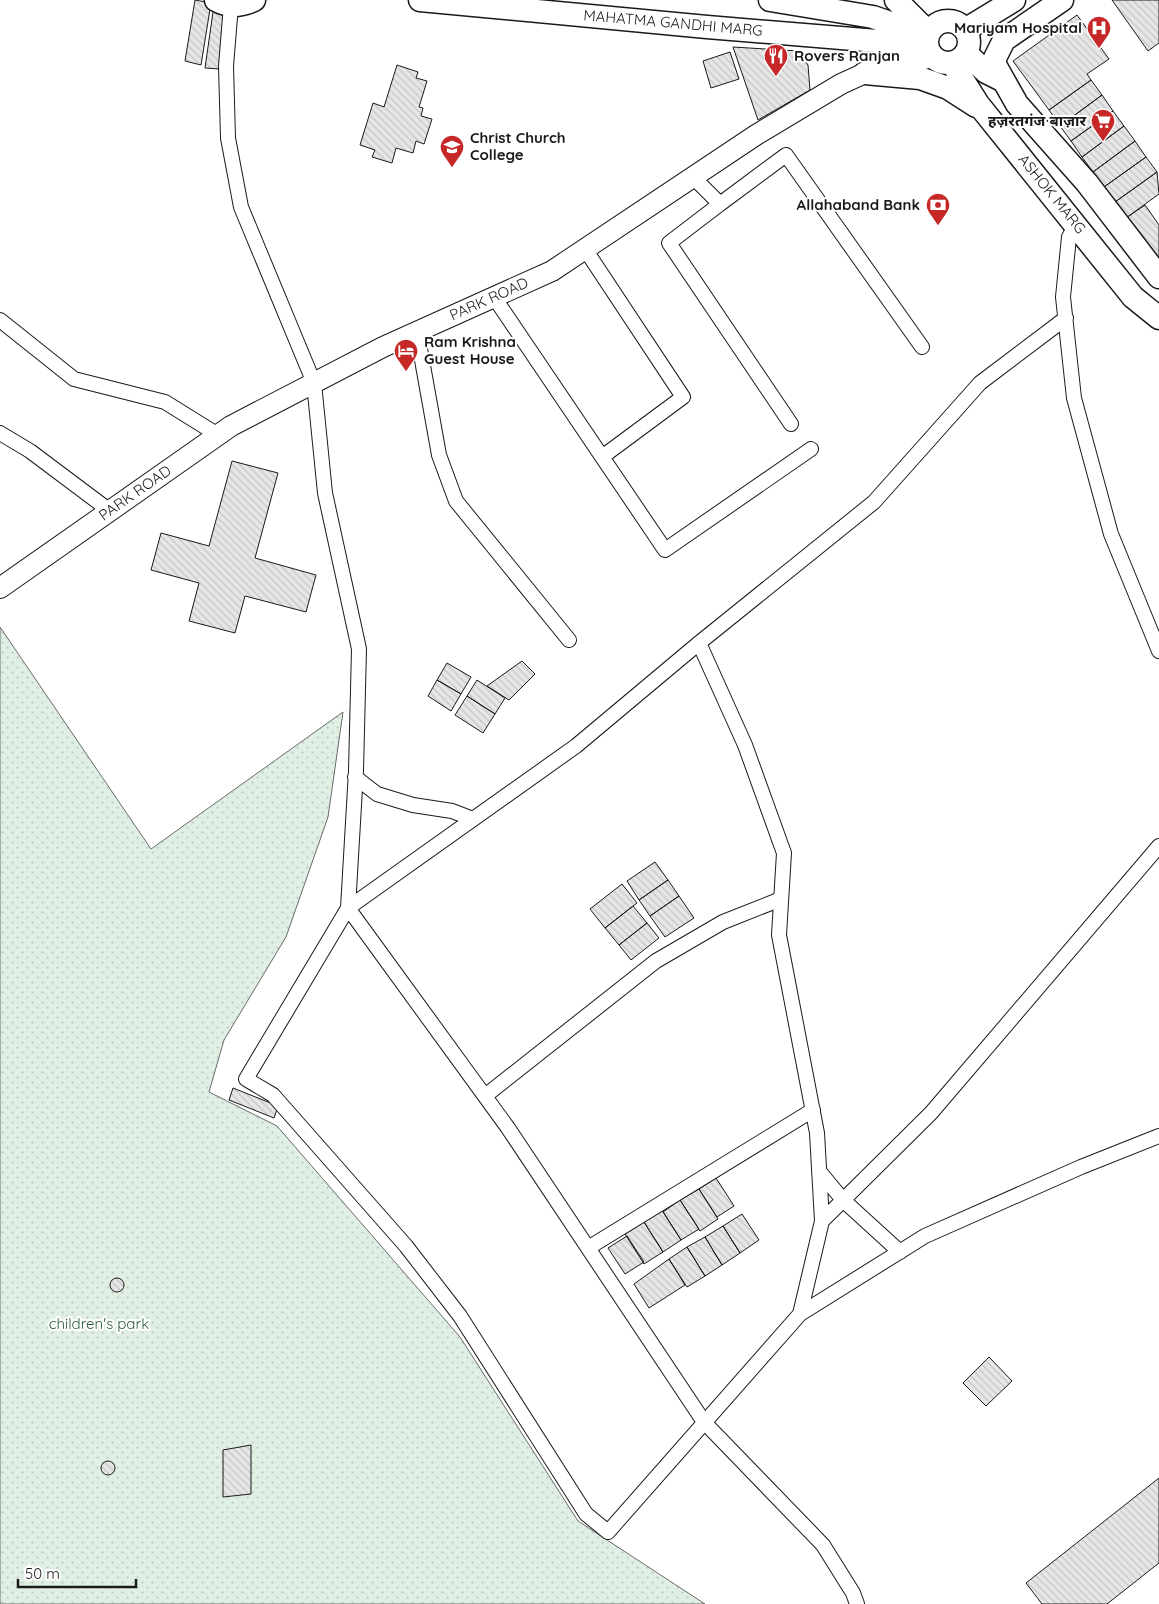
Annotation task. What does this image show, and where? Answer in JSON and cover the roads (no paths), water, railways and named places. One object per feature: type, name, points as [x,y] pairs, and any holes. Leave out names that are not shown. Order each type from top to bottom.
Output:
[{"type":"main road","points":[[224,3],[242,4],[254,0]]},
{"type":"main road","name":"MAHATMA GANDHI MARG","points":[[420,0],[698,26],[938,44],[946,20],[953,21],[965,30]]},
{"type":"main road","points":[[770,0],[873,16],[938,44],[969,40],[965,30],[1014,0]]},
{"type":"main road","name":"ASHOK MARG","points":[[896,0],[938,44],[978,104],[989,115],[1133,296],[1159,318]]},
{"type":"main road","name":"ASHOK MARG","points":[[919,0],[938,44],[1004,81]]},
{"type":"main road","points":[[1062,0],[1004,40],[995,58],[996,65],[1017,104],[1087,183],[1159,277]]},
{"type":"main road","points":[[865,73],[920,78],[948,88],[989,115]]},
{"type":"street","points":[[224,3],[228,138],[241,207],[314,383],[325,493],[359,648],[348,908],[485,1096],[704,1422],[823,1545],[853,1593],[857,1604]]},
{"type":"street","name":"PARK ROAD","points":[[0,588],[231,426],[417,332],[552,271],[761,132],[841,84],[938,44]]},
{"type":"street","points":[[791,424],[669,243],[786,155],[922,347]]},
{"type":"street","points":[[693,177],[720,204]]},
{"type":"street","points":[[1076,224],[1069,237],[1064,297],[1074,398],[1111,534],[1159,650]]},
{"type":"street","points":[[585,249],[683,397],[602,457]]},
{"type":"street","points":[[494,297],[665,550],[811,449]]},
{"type":"street","points":[[1066,318],[980,383],[874,502],[699,643],[576,746],[348,908],[246,1079],[273,1095],[406,1246],[460,1316],[586,1514],[608,1532],[800,1314],[942,1228],[1081,1167],[1159,1136]]},
{"type":"street","points":[[0,320],[74,379],[165,402],[218,435]]},
{"type":"street","points":[[417,332],[439,455],[456,501],[569,640]]},
{"type":"street","points":[[0,433],[30,451],[110,511]]},
{"type":"street","points":[[699,643],[745,745],[784,854],[779,934],[817,1133],[822,1221],[800,1314]]},
{"type":"street","points":[[355,777],[377,794],[413,805],[452,811],[473,819]]},
{"type":"street","points":[[822,1221],[931,1114],[1159,846]]},
{"type":"street","points":[[485,1096],[656,961],[723,922],[781,900]]},
{"type":"street","points":[[588,1248],[813,1110]]},
{"type":"street","points":[[819,1171],[843,1200],[900,1252]]},
{"type":"place","name":"Mariyam Hospital","points":[[1099,49]]},
{"type":"place","name":"Rovers Ranjan","points":[[776,77]]},
{"type":"place","name":"हज़रतगंज बाज़ार","points":[[1103,142]]},
{"type":"place","name":"Christ Church College","points":[[452,168]]},
{"type":"place","name":"Allahaband Bank","points":[[938,226]]},
{"type":"place","name":"Ram Krishna Guest House","points":[[406,372]]},
{"type":"park label","name":"children's park","points":[[99,1324]]}]
